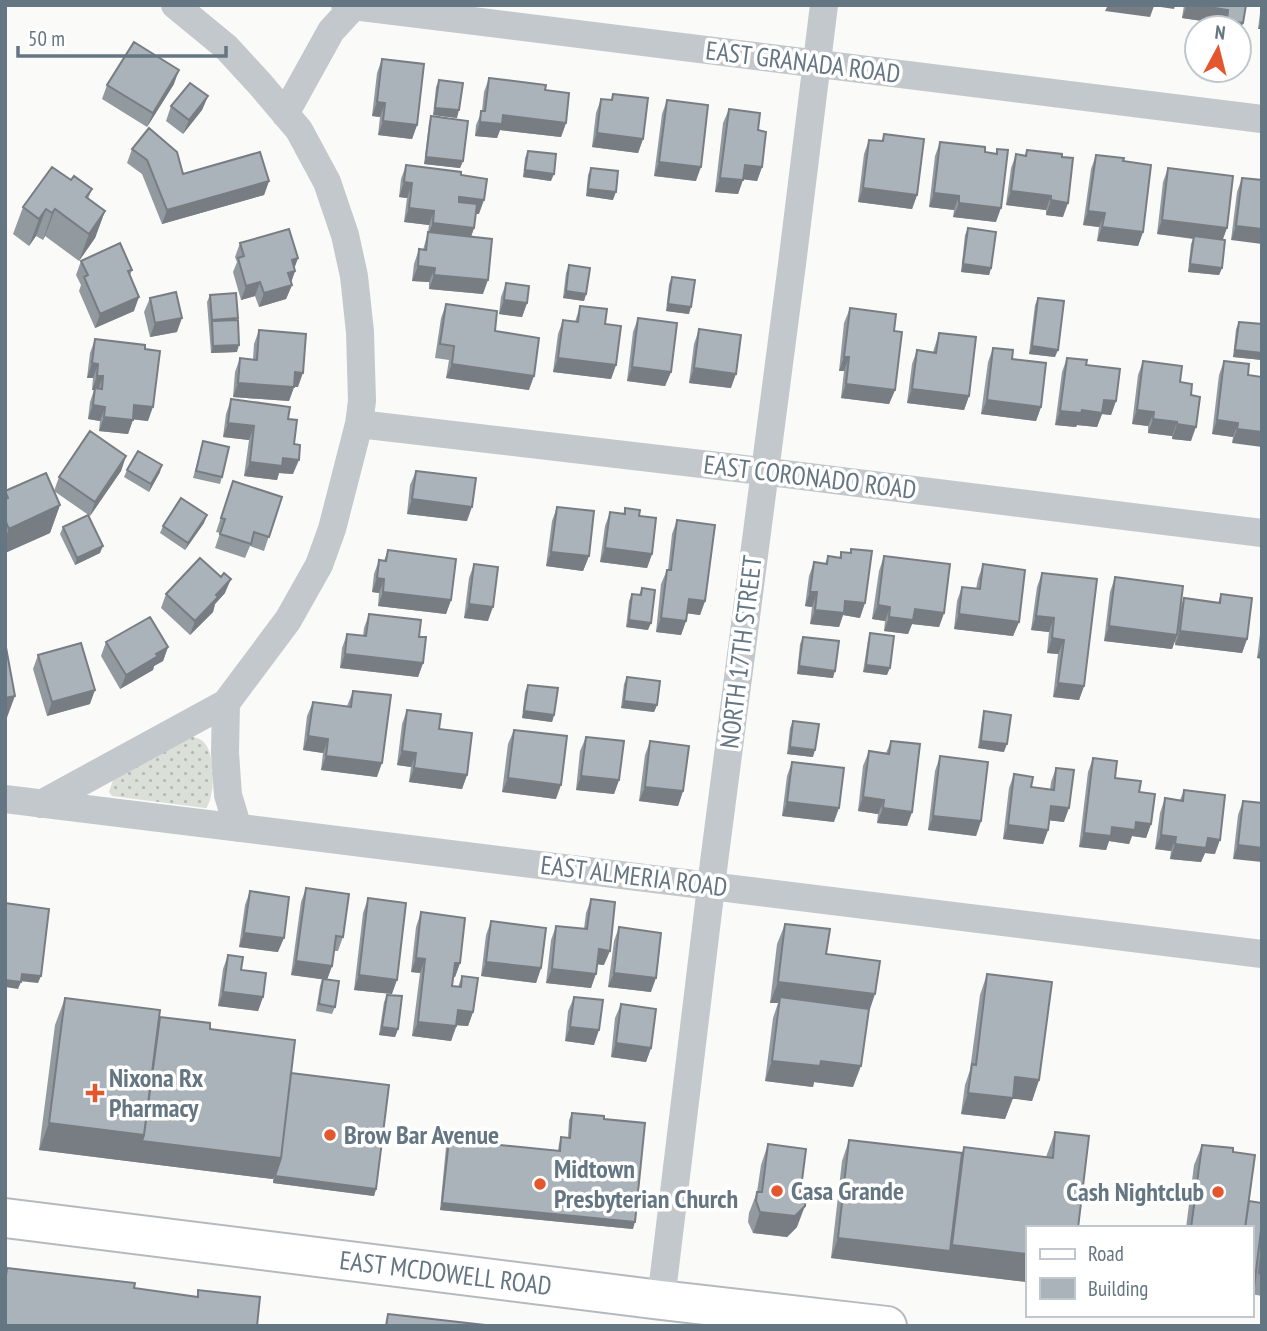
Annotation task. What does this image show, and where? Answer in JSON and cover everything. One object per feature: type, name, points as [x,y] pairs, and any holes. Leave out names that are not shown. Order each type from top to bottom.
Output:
[{"type":"main road","name":"EAST MCDOWELL ROAD","points":[[5,1218],[887,1326]]},
{"type":"street","points":[[41,804],[226,703],[288,620],[319,565],[332,529],[359,424],[362,401],[360,332],[354,276],[345,235],[327,182],[299,130],[226,47],[175,5]]},
{"type":"street","name":"NORTH 17TH STREET","points":[[661,1300],[824,5]]},
{"type":"street","points":[[285,114],[331,31],[349,6]]},
{"type":"street","name":"EAST GRANADA ROAD","points":[[349,6],[1262,118]]},
{"type":"street","name":"EAST CORONADO ROAD","points":[[359,424],[1262,533]]},
{"type":"street","points":[[226,703],[228,795],[238,828]]},
{"type":"street","name":"EAST ALMERIA ROAD","points":[[5,799],[1262,954]]},
{"type":"shaded area","points":[[191,736],[204,743],[211,758],[213,785],[207,807],[112,796],[109,792],[113,780]]},
{"type":"building","points":[[1196,5],[1246,5],[1244,14],[1228,14],[1228,10]]},
{"type":"building","points":[[134,42],[179,70],[153,113],[107,85]]},
{"type":"building","points":[[382,59],[424,64],[417,125],[383,121],[385,103],[377,102]]},
{"type":"building","points":[[489,78],[546,85],[545,90],[569,93],[566,123],[503,115],[502,124],[480,122],[481,111],[485,111]]},
{"type":"building","points":[[439,80],[463,83],[459,110],[435,108]]},
{"type":"building","points":[[190,83],[208,96],[189,120],[171,106]]},
{"type":"building","points":[[613,94],[648,98],[643,139],[597,133],[601,99],[612,100]]},
{"type":"building","points":[[667,100],[708,105],[701,167],[659,162]]},
{"type":"building","points":[[729,109],[760,113],[758,130],[766,132],[762,167],[745,165],[743,180],[720,178]]},
{"type":"building","points":[[431,116],[468,121],[463,161],[426,157]]},
{"type":"building","points":[[149,128],[177,152],[183,174],[260,152],[269,181],[167,210],[147,160],[132,149]]},
{"type":"building","points":[[884,134],[924,139],[917,195],[863,188],[869,140],[883,141]]},
{"type":"building","points":[[940,142],[985,147],[985,152],[997,154],[997,149],[1008,150],[1001,208],[959,203],[959,196],[934,193]]},
{"type":"building","points":[[1027,150],[1073,158],[1068,203],[1051,200],[1051,196],[1011,191],[1016,154],[1026,156]]},
{"type":"building","points":[[528,151],[556,154],[554,174],[525,170]]},
{"type":"building","points":[[1096,155],[1151,165],[1143,232],[1102,227],[1105,213],[1088,211]]},
{"type":"building","points":[[406,165],[461,172],[461,175],[487,179],[484,200],[459,197],[459,202],[477,204],[474,228],[433,223],[434,211],[409,208],[412,183],[404,182]]},
{"type":"building","points":[[52,167],[71,180],[74,176],[92,189],[86,197],[105,211],[89,234],[55,209],[52,213],[46,209],[39,219],[23,207]]},
{"type":"building","points":[[591,168],[618,171],[616,192],[588,189]]},
{"type":"building","points":[[1168,168],[1233,176],[1227,228],[1162,220]]},
{"type":"building","points":[[1242,178],[1262,180],[1262,229],[1236,226]]},
{"type":"building","points":[[968,228],[996,232],[991,268],[963,264]]},
{"type":"building","points":[[289,229],[298,258],[292,260],[295,271],[288,273],[292,285],[264,293],[260,282],[246,286],[238,258],[244,256],[240,243]]},
{"type":"building","points":[[428,232],[492,239],[488,280],[434,275],[435,268],[418,266],[419,249],[426,250]]},
{"type":"building","points":[[1194,236],[1225,240],[1222,268],[1190,264]]},
{"type":"building","points":[[120,243],[132,270],[128,271],[139,297],[100,314],[84,277],[88,275],[81,261]]},
{"type":"building","points":[[569,265],[590,268],[586,294],[566,291]]},
{"type":"building","points":[[672,277],[695,280],[691,307],[668,304]]},
{"type":"building","points":[[506,283],[529,286],[527,303],[504,300]]},
{"type":"building","points":[[176,292],[182,318],[155,323],[150,298]]},
{"type":"building","points":[[236,293],[238,318],[212,320],[210,295]]},
{"type":"building","points":[[1038,298],[1064,301],[1058,350],[1032,346]]},
{"type":"building","points":[[446,304],[497,311],[495,331],[539,338],[534,376],[452,364],[454,346],[440,344]]},
{"type":"building","points":[[580,306],[607,309],[605,324],[621,326],[616,365],[558,358],[563,320],[578,322]]},
{"type":"building","points":[[850,308],[896,314],[894,331],[902,332],[895,390],[846,384],[849,357],[844,357]]},
{"type":"building","points":[[638,318],[677,323],[671,372],[632,367]]},
{"type":"building","points":[[238,320],[239,345],[213,346],[212,321]]},
{"type":"building","points":[[1239,322],[1262,324],[1262,353],[1235,350]]},
{"type":"building","points":[[699,329],[741,335],[736,374],[694,368]]},
{"type":"building","points":[[259,330],[306,334],[303,373],[295,372],[294,387],[238,383],[240,358],[257,360]]},
{"type":"building","points":[[939,333],[976,337],[969,396],[912,389],[917,350],[936,353]]},
{"type":"building","points":[[95,339],[145,345],[145,349],[160,351],[153,407],[134,405],[133,420],[104,417],[105,407],[93,405],[95,388],[102,389],[103,376],[97,376],[98,364],[92,363]]},
{"type":"building","points":[[993,348],[1013,350],[1012,359],[1046,363],[1041,407],[987,400]]},
{"type":"building","points":[[1067,358],[1087,360],[1086,365],[1120,369],[1116,401],[1104,400],[1102,413],[1060,411]]},
{"type":"building","points":[[1143,361],[1182,366],[1180,382],[1192,384],[1191,395],[1200,397],[1196,427],[1153,419],[1154,412],[1137,410]]},
{"type":"building","points":[[1224,361],[1249,364],[1248,375],[1262,377],[1262,432],[1237,429],[1238,423],[1217,420]]},
{"type":"building","points":[[231,399],[290,407],[288,419],[297,420],[294,444],[300,445],[299,460],[283,458],[282,466],[250,462],[254,426],[228,423]]},
{"type":"building","points":[[90,431],[126,456],[95,502],[59,477]]},
{"type":"building","points":[[203,441],[229,447],[222,477],[196,471]]},
{"type":"building","points":[[138,451],[162,465],[151,484],[127,470]]},
{"type":"building","points":[[416,471],[476,478],[472,507],[412,499]]},
{"type":"building","points":[[46,473],[60,505],[9,529],[5,520],[5,499],[8,498],[5,491]]},
{"type":"building","points":[[233,481],[282,497],[269,537],[254,532],[251,544],[220,534],[225,519],[221,518]]},
{"type":"building","points":[[181,498],[207,515],[188,543],[163,526]]},
{"type":"building","points":[[557,507],[594,511],[589,556],[551,552]]},
{"type":"building","points":[[625,508],[640,510],[639,516],[656,518],[652,554],[605,548],[610,512],[625,514]]},
{"type":"building","points":[[88,515],[103,546],[77,558],[63,527]]},
{"type":"building","points":[[677,520],[715,525],[705,601],[689,599],[686,621],[661,618],[667,570],[671,570]]},
{"type":"building","points":[[851,549],[872,551],[865,603],[845,601],[844,613],[815,610],[817,592],[810,592],[814,562],[827,564],[828,556],[841,558],[841,552],[851,553]]},
{"type":"building","points":[[388,550],[456,559],[451,600],[383,592],[384,579],[377,578],[379,560],[386,561]]},
{"type":"building","points":[[884,556],[950,564],[944,613],[915,609],[913,620],[889,617],[890,607],[878,605]]},
{"type":"building","points":[[200,558],[221,577],[224,573],[231,579],[195,621],[166,594]]},
{"type":"building","points":[[474,564],[498,567],[493,607],[469,604]]},
{"type":"building","points":[[983,564],[1025,570],[1019,622],[959,614],[962,587],[980,589]]},
{"type":"building","points":[[1042,573],[1097,579],[1084,686],[1058,683],[1064,640],[1052,638],[1054,618],[1036,616]]},
{"type":"building","points":[[1115,577],[1183,586],[1177,635],[1109,626]]},
{"type":"building","points":[[642,588],[655,590],[651,623],[629,620],[632,594],[641,595]]},
{"type":"building","points":[[1221,594],[1252,598],[1247,639],[1180,631],[1184,598],[1220,603]]},
{"type":"building","points":[[369,614],[421,620],[419,637],[426,637],[423,663],[345,654],[347,634],[366,636]]},
{"type":"building","points":[[150,617],[168,647],[126,675],[106,642]]},
{"type":"building","points":[[870,633],[894,636],[890,668],[866,665]]},
{"type":"building","points":[[803,637],[839,641],[835,671],[799,666]]},
{"type":"building","points":[[5,642],[15,696],[5,698]]},
{"type":"building","points":[[81,643],[95,690],[52,702],[38,655]]},
{"type":"building","points":[[627,677],[660,681],[657,705],[624,701]]},
{"type":"building","points":[[528,685],[558,688],[554,715],[524,711]]},
{"type":"building","points":[[353,691],[391,695],[382,763],[326,756],[328,739],[308,736],[313,702],[351,707]]},
{"type":"building","points":[[407,710],[441,714],[439,729],[472,733],[467,775],[414,768],[416,753],[402,751]]},
{"type":"building","points":[[984,711],[1011,715],[1007,744],[981,741]]},
{"type":"building","points":[[793,721],[819,724],[815,750],[790,747]]},
{"type":"building","points":[[514,730],[567,736],[561,785],[508,778]]},
{"type":"building","points":[[586,737],[624,741],[619,780],[581,776]]},
{"type":"building","points":[[650,741],[689,746],[683,791],[645,787]]},
{"type":"building","points":[[891,741],[920,744],[912,812],[883,808],[884,800],[863,797],[869,751],[889,754]]},
{"type":"building","points":[[940,756],[988,762],[981,821],[933,816]]},
{"type":"building","points":[[1093,758],[1117,761],[1115,778],[1141,781],[1139,792],[1155,794],[1151,824],[1136,822],[1135,830],[1112,827],[1111,836],[1084,833]]},
{"type":"building","points":[[792,762],[844,768],[839,808],[787,802]]},
{"type":"building","points":[[1056,768],[1074,770],[1069,808],[1051,806],[1048,830],[1008,825],[1014,774],[1033,777],[1031,787],[1054,790]]},
{"type":"building","points":[[1184,790],[1225,795],[1220,840],[1208,838],[1206,848],[1175,844],[1176,837],[1161,835],[1165,798],[1183,801]]},
{"type":"building","points":[[1243,801],[1262,803],[1262,848],[1238,845]]},
{"type":"building","points":[[306,888],[349,894],[343,937],[336,936],[332,966],[296,961]]},
{"type":"building","points":[[250,891],[289,897],[284,938],[244,933]]},
{"type":"building","points":[[368,898],[406,903],[397,980],[359,975]]},
{"type":"building","points":[[591,899],[615,902],[610,951],[599,949],[596,974],[552,969],[556,926],[587,929]]},
{"type":"building","points":[[5,903],[49,909],[41,976],[22,974],[21,982],[5,980]]},
{"type":"building","points":[[421,912],[465,918],[460,963],[455,963],[452,986],[461,987],[462,976],[478,978],[473,1012],[458,1010],[456,1026],[418,1022],[425,959],[416,958]]},
{"type":"building","points":[[491,921],[546,928],[541,968],[486,962]]},
{"type":"building","points":[[785,924],[830,929],[826,954],[880,961],[875,994],[778,982]]},
{"type":"building","points":[[619,927],[661,933],[656,978],[614,973]]},
{"type":"building","points":[[228,955],[243,957],[241,970],[266,973],[263,997],[223,992]]},
{"type":"building","points":[[987,974],[1052,982],[1039,1080],[1015,1077],[1013,1098],[968,1093],[972,1064],[976,1065]]},
{"type":"building","points":[[323,979],[339,981],[335,1007],[319,1004]]},
{"type":"building","points":[[387,995],[402,996],[398,1029],[382,1027]]},
{"type":"building","points":[[574,997],[603,1000],[599,1030],[570,1027]]},
{"type":"building","points":[[780,997],[869,1009],[861,1066],[821,1061],[820,1066],[772,1061]]},
{"type":"building","name":"Nixona Rx Pharmacy","points":[[65,998],[160,1010],[144,1135],[49,1123]]},
{"type":"building","points":[[621,1004],[656,1009],[651,1048],[616,1043]]},
{"type":"building","points":[[160,1017],[210,1023],[210,1029],[295,1040],[281,1158],[142,1141]]},
{"type":"building","name":"Brow Bar Avenue","points":[[291,1073],[389,1085],[376,1189],[275,1176],[281,1158]]},
{"type":"building","name":"Midtown Presbyterian Church","points":[[572,1113],[645,1123],[635,1222],[442,1203],[449,1140],[560,1151],[561,1137],[570,1138]]},
{"type":"building","points":[[1055,1132],[1089,1136],[1078,1226],[1026,1226],[1026,1254],[952,1245],[964,1147],[1053,1158]]},
{"type":"building","points":[[849,1140],[962,1153],[950,1251],[838,1238]]},
{"type":"building","points":[[768,1144],[806,1149],[800,1196],[806,1196],[805,1206],[795,1216],[760,1212],[756,1201],[757,1192],[762,1192]]},
{"type":"building","name":"Cash Nightclub","points":[[1202,1145],[1233,1148],[1233,1152],[1255,1155],[1245,1226],[1191,1226]]},
{"type":"building","points":[[1249,1201],[1262,1203],[1254,1287],[1253,1226],[1245,1226]]},
{"type":"building","points":[[1262,1249],[1262,1274],[1259,1273]]},
{"type":"building","points":[[7,1268],[135,1283],[134,1288],[198,1297],[198,1290],[260,1297],[257,1326],[5,1326]]},
{"type":"building","points":[[388,1314],[494,1326],[386,1326]]},
{"type":"place","name":"Nixona Rx Pharmacy","points":[[95,1093]]},
{"type":"place","name":"Brow Bar Avenue","points":[[330,1135]]},
{"type":"place","name":"Midtown Presbyterian Church","points":[[540,1184]]},
{"type":"place","name":"Casa Grande","points":[[777,1191]]},
{"type":"place","name":"Cash Nightclub","points":[[1218,1192]]}]
